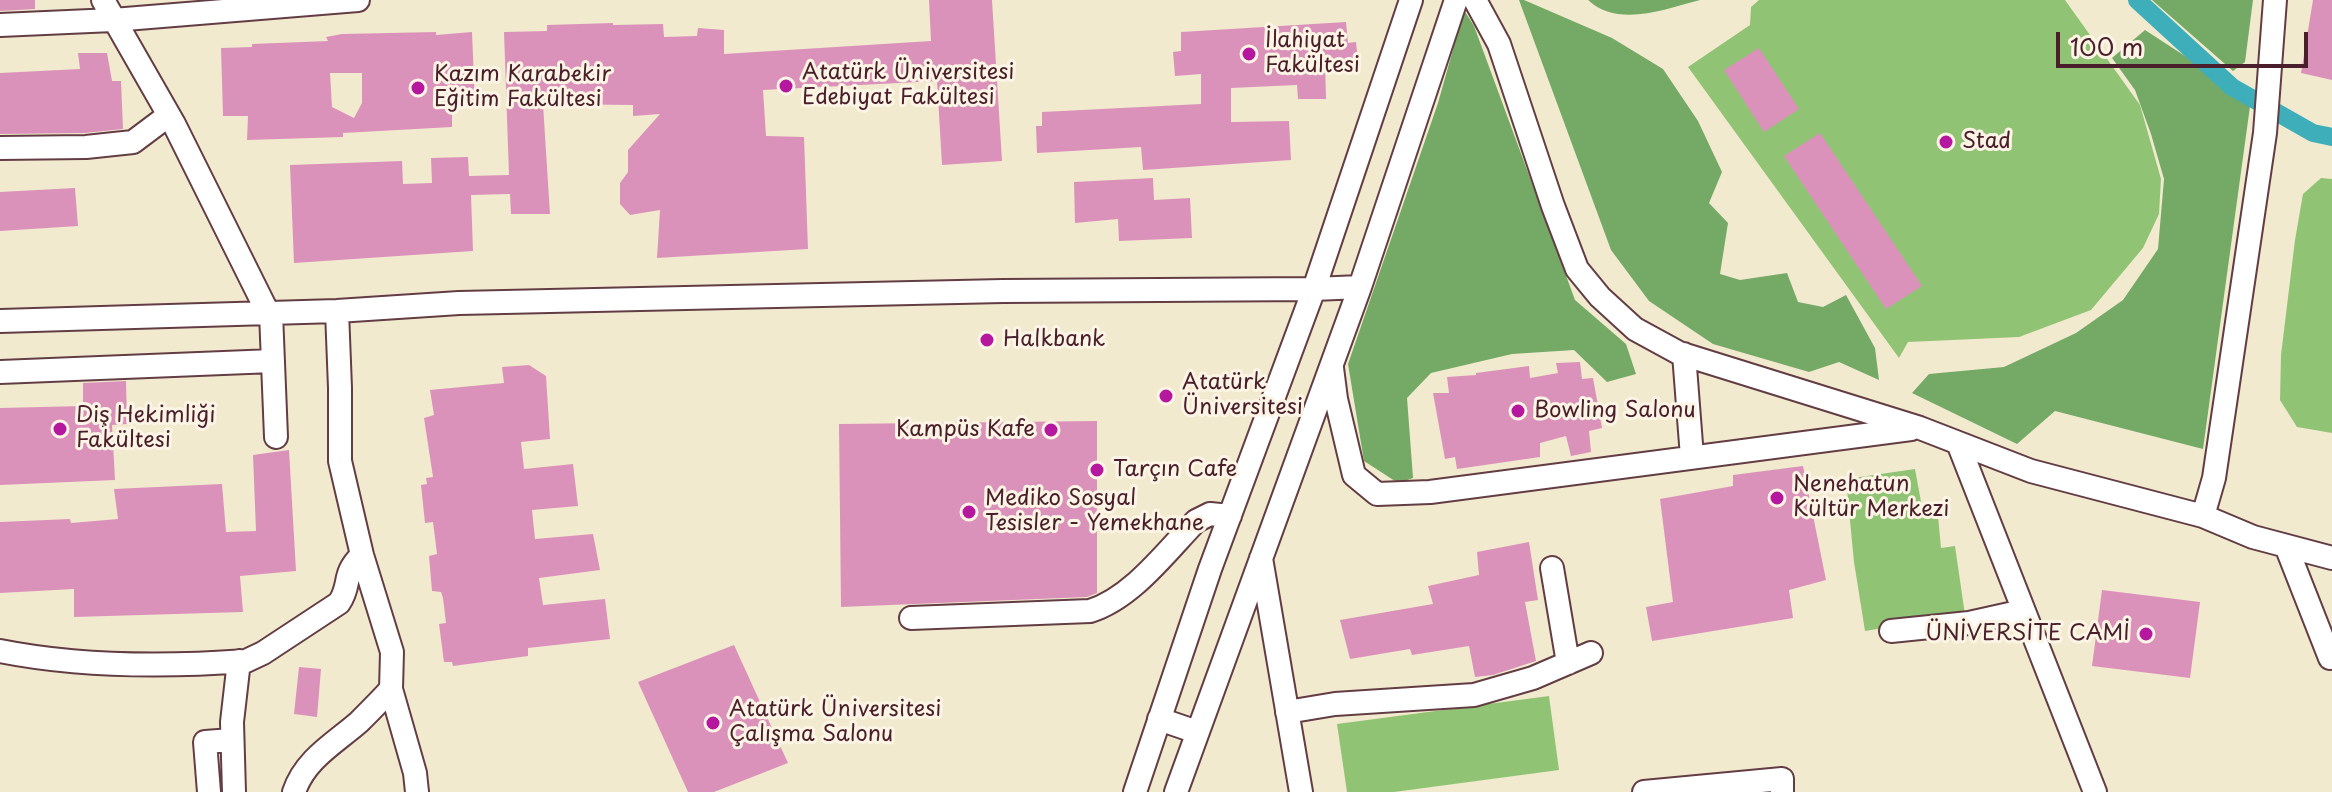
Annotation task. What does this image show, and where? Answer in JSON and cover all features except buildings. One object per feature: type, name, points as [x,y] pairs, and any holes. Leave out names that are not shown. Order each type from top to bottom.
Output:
[{"type":"street","points":[[0,25],[108,10],[358,0]]},
{"type":"street","points":[[1135,792],[1230,516],[1314,289],[1411,0]]},
{"type":"street","points":[[1176,792],[1360,287],[1456,0]]},
{"type":"street","points":[[1475,0],[1499,44],[1577,269],[1600,297],[1635,329],[1684,354],[1920,428],[2031,471],[2203,516],[2253,537],[2332,558]]},
{"type":"street","points":[[2203,516],[2214,478],[2265,133],[2275,0]]},
{"type":"street","points":[[108,10],[169,115],[270,313],[276,437]]},
{"type":"street","points":[[0,148],[86,147],[133,142],[169,115]]},
{"type":"street","points":[[0,321],[337,311],[459,303],[1360,287]]},
{"type":"street","points":[[337,311],[340,461],[362,555],[392,652],[391,689],[415,773],[417,792]]},
{"type":"street","points":[[1684,354],[1692,457]]},
{"type":"street","points":[[0,372],[273,361]]},
{"type":"street","points":[[1331,363],[1354,475],[1377,494],[1430,492],[1920,428]]},
{"type":"street","points":[[1958,443],[2095,792]]},
{"type":"street","points":[[911,618],[1090,611],[1124,594],[1196,521],[1210,514],[1230,516]]},
{"type":"street","points":[[2286,546],[2330,658]]},
{"type":"street","points":[[0,651],[36,659],[121,664],[246,661],[339,603],[349,570],[362,555]]},
{"type":"street","points":[[1261,556],[1301,792]]},
{"type":"street","points":[[1552,568],[1568,663]]},
{"type":"street","points":[[1891,631],[1969,623],[2023,611]]},
{"type":"street","points":[[1287,712],[1335,704],[1474,695],[1533,678],[1591,653]]},
{"type":"street","points":[[234,792],[232,740],[239,661]]},
{"type":"street","points":[[294,792],[315,757],[358,723],[391,689]]},
{"type":"street","points":[[1159,719],[1197,732]]},
{"type":"street","points":[[209,792],[205,742],[232,740]]},
{"type":"street","points":[[1644,792],[1782,779],[1782,792]]},
{"type":"green space","points":[[1519,0],[1612,38],[1663,69],[1698,121],[1722,172],[1709,203],[1728,223],[1720,274],[1740,280],[1787,273],[1798,302],[1823,307],[1846,295],[1875,348],[1879,380],[1839,362],[1809,372],[1713,344],[1649,301],[1611,250]]},
{"type":"green space","points":[[1588,0],[1700,0],[1627,15],[1600,8]]},
{"type":"green space","name":"Stad","points":[[1759,0],[2065,0],[2140,105],[2161,179],[2159,214],[2143,248],[2091,310],[2019,337],[1908,342],[1899,358],[1688,67],[1750,25],[1751,7]]},
{"type":"green space","points":[[2152,0],[2253,0],[2245,62],[2233,71]]},
{"type":"green space","points":[[1464,10],[1474,26],[1575,300],[1626,344],[1636,374],[1607,382],[1574,350],[1512,354],[1431,373],[1407,398],[1413,478],[1398,483],[1364,461],[1348,364],[1438,103]]},
{"type":"green space","points":[[2145,30],[2251,99],[2203,449],[2055,411],[2017,444],[1912,393],[1929,374],[2004,367],[2076,333],[2123,300],[2158,249],[2164,179],[2135,90],[2112,58]]},
{"type":"green space","points":[[2321,178],[2332,179],[2332,433],[2297,427],[2280,400],[2281,355],[2303,194]]},
{"type":"green space","points":[[1915,469],[1922,507],[1937,505],[1941,548],[1955,546],[1965,615],[1865,631],[1846,479]]},
{"type":"green space","points":[[1549,696],[1559,770],[1394,792],[1347,792],[1337,724]]},
{"type":"waterway","points":[[2137,0],[2232,87],[2313,133],[2332,137]]},
{"type":"place","name":"İlahiyat Fakültesi","points":[[1249,54]]},
{"type":"place","name":"Atatürk Üniversitesi Edebiyat Fakültesi","points":[[786,86]]},
{"type":"place","name":"Kazım Karabekir Eğitim Fakültesi","points":[[418,88]]},
{"type":"place","name":"Stad","points":[[1946,142]]},
{"type":"place","name":"Halkbank","points":[[987,340]]},
{"type":"place","name":"Atatürk Üniversitesi","points":[[1166,396]]},
{"type":"place","name":"Bowling Salonu","points":[[1518,411]]},
{"type":"place","name":"Diş Hekimliği Fakültesi","points":[[60,429]]},
{"type":"place","name":"Kampüs Kafe","points":[[1051,430]]},
{"type":"place","name":"Tarçın Cafe","points":[[1097,470]]},
{"type":"place","name":"Nenehatun Kültür Merkezi","points":[[1777,498]]},
{"type":"place","name":"Mediko Sosyal Tesisler - Yemekhane","points":[[969,512]]},
{"type":"place","name":"ÜNİVERSİTE CAMİ","points":[[2146,634]]},
{"type":"place","name":"Atatürk Üniversitesi Çalışma Salonu","points":[[713,723]]}]
